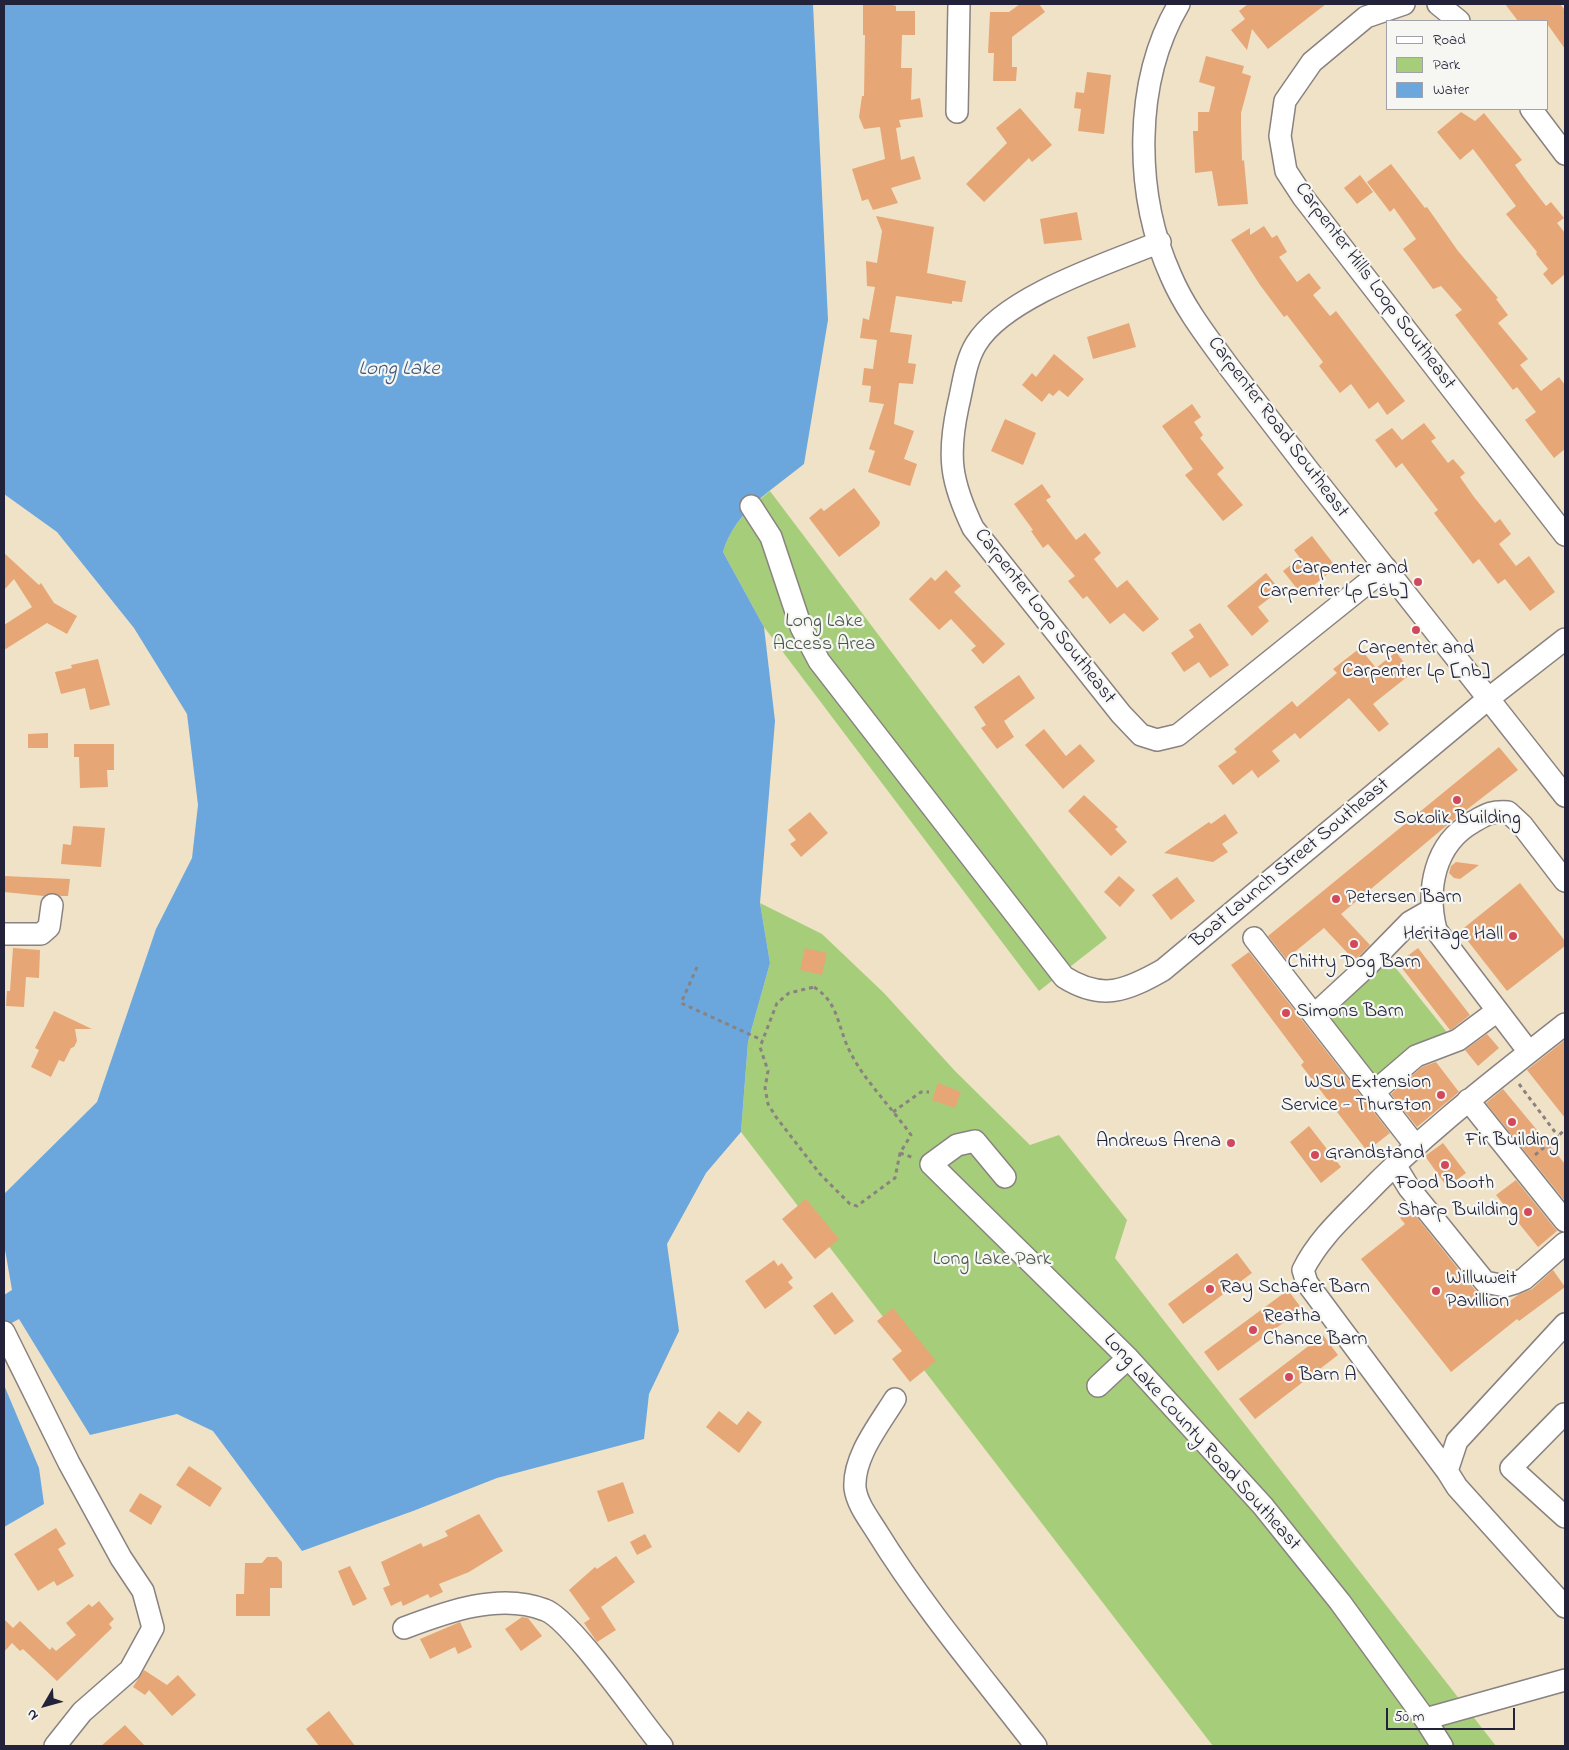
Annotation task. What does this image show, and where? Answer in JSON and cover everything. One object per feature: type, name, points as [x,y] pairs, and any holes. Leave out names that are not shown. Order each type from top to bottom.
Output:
[{"type":"street","points":[[957,112],[959,4]]},
{"type":"street","name":"Carpenter Road Southeast","points":[[1180,4],[1158,51],[1148,90],[1144,129],[1144,167],[1148,204],[1170,275],[1210,341],[1565,796]]},
{"type":"street","name":"Carpenter Hills Loop Southeast","points":[[1404,4],[1366,17],[1312,62],[1285,101],[1280,136],[1286,171],[1303,198],[1565,535]]},
{"type":"street","points":[[1438,4],[1458,20]]},
{"type":"street","points":[[1532,110],[1565,154]]},
{"type":"street","name":"Carpenter Loop Southeast","points":[[1160,242],[1042,292],[1009,311],[977,343],[971,354],[963,386],[954,425],[952,450],[953,478],[959,498],[973,528],[1121,714],[1141,735],[1157,740],[1178,735],[1386,568]]},
{"type":"street","name":"Boat Launch Street Southeast","points":[[751,506],[771,537],[801,627],[819,662],[1064,977],[1090,991],[1106,992],[1134,987],[1163,970],[1488,699]]},
{"type":"street","points":[[1488,699],[1565,639]]},
{"type":"street","points":[[1529,1052],[1436,930],[1431,910],[1434,877],[1440,856],[1451,839],[1468,825],[1492,811],[1508,812],[1522,825],[1565,881]]},
{"type":"street","points":[[4,934],[42,934],[49,927],[52,905]]},
{"type":"street","points":[[1314,1015],[1366,968],[1410,922],[1431,910]]},
{"type":"street","points":[[1254,938],[1416,1145]]},
{"type":"street","points":[[1374,1092],[1416,1056],[1458,1040],[1497,1011]]},
{"type":"street","points":[[1565,1024],[1468,1100],[1394,1165],[1327,1233],[1303,1270],[1307,1283],[1457,1487],[1565,1607]]},
{"type":"street","points":[[1468,1100],[1565,1221]]},
{"type":"street","name":"Long Lake County Road Southeast","points":[[1004,1176],[975,1141],[957,1145],[931,1164],[1128,1358],[1263,1506],[1340,1602],[1425,1719],[1442,1746]]},
{"type":"street","points":[[1394,1165],[1409,1188],[1486,1282],[1505,1286],[1524,1279],[1565,1242]]},
{"type":"street","points":[[1447,1471],[1457,1441],[1565,1324]]},
{"type":"street","points":[[4,1333],[69,1463],[121,1558],[143,1591],[153,1628],[130,1670],[82,1712],[55,1746]]},
{"type":"street","points":[[1098,1386],[1128,1358]]},
{"type":"street","points":[[895,1399],[868,1443],[858,1468],[855,1490],[860,1504],[885,1545],[928,1606],[1036,1746]]},
{"type":"street","points":[[1565,1415],[1511,1468],[1565,1518]]},
{"type":"street","points":[[404,1628],[450,1610],[490,1604],[522,1605],[545,1610],[556,1616],[582,1644],[662,1746]]},
{"type":"street","points":[[1425,1719],[1565,1680]]},
{"type":"path","points":[[697,967],[681,1003],[762,1040]]},
{"type":"path","points":[[814,988],[825,994],[833,1004],[854,1058],[893,1112],[911,1135],[900,1153],[895,1178],[863,1203],[857,1206],[850,1204],[820,1174],[768,1104],[765,1088],[768,1071],[760,1047],[777,1004],[789,993],[814,988]]},
{"type":"path","points":[[1508,1069],[1558,1136]]},
{"type":"path","points":[[893,1112],[920,1092],[929,1092]]},
{"type":"path","points":[[1522,1166],[1565,1130]]},
{"type":"green space","name":"Long Lake Access Area","points":[[770,491],[1107,938],[1039,991],[764,627],[723,552],[726,542],[741,518]]},
{"type":"green space","name":"Long Lake Park","points":[[760,903],[822,934],[884,993],[955,1071],[1030,1145],[1059,1135],[1127,1220],[1115,1258],[1496,1746],[1213,1746],[741,1132],[748,1042],[770,963]]},
{"type":"green space","points":[[1387,957],[1450,1036],[1378,1078],[1372,1077],[1328,1024],[1330,1011],[1359,984],[1376,973]]},
{"type":"water","name":"Long Lake","points":[[4,4],[813,4],[828,320],[804,464],[767,492],[745,513],[736,525],[723,552],[764,627],[775,721],[760,903],[770,963],[748,1042],[741,1132],[706,1173],[667,1244],[679,1331],[649,1394],[644,1439],[497,1478],[302,1551],[213,1431],[177,1414],[90,1435],[19,1319],[4,1327],[4,1295],[12,1290],[4,1244],[4,1194],[97,1102],[156,929],[192,858],[198,805],[187,714],[134,628],[57,532],[4,494]]},
{"type":"water","points":[[4,1385],[39,1468],[44,1504],[4,1527]]},
{"type":"building","points":[[863,4],[889,4],[896,6],[896,11],[915,11],[915,35],[902,35],[901,68],[912,68],[911,100],[920,98],[923,117],[899,120],[901,127],[896,128],[901,160],[914,156],[921,179],[891,188],[898,203],[873,210],[868,199],[862,201],[852,169],[885,159],[880,127],[864,129],[859,117],[862,96],[864,96],[865,35],[863,35]]},
{"type":"building","points":[[1020,4],[1039,4],[1045,12],[1012,37],[1012,67],[1017,67],[1016,81],[993,81],[994,53],[988,53],[990,12],[1009,12]]},
{"type":"building","points":[[1248,4],[1326,4],[1268,49],[1252,29],[1247,50],[1231,30],[1245,19],[1239,11]]},
{"type":"building","points":[[1505,4],[1560,4],[1565,10],[1565,49],[1549,26],[1549,20],[1517,20]]},
{"type":"building","points":[[1206,56],[1244,66],[1242,73],[1251,76],[1241,113],[1242,161],[1244,160],[1248,204],[1218,206],[1212,171],[1195,173],[1193,131],[1198,131],[1198,112],[1209,112],[1215,87],[1199,82]]},
{"type":"building","points":[[1087,72],[1111,75],[1104,134],[1078,131],[1081,109],[1074,108],[1076,92],[1084,93]]},
{"type":"building","points":[[1020,108],[1052,145],[1032,162],[1029,158],[984,202],[966,184],[1007,143],[996,128]]},
{"type":"building","points":[[1461,112],[1475,121],[1484,113],[1522,160],[1515,165],[1525,179],[1546,206],[1551,202],[1564,218],[1557,223],[1565,233],[1565,274],[1552,285],[1543,274],[1548,269],[1536,254],[1537,252],[1506,214],[1516,206],[1473,149],[1460,160],[1437,132]]},
{"type":"building","points":[[1391,164],[1425,208],[1427,207],[1458,251],[1498,298],[1496,299],[1508,315],[1498,323],[1528,359],[1520,365],[1541,391],[1559,377],[1565,385],[1565,449],[1554,458],[1525,420],[1536,412],[1517,387],[1513,390],[1455,315],[1462,310],[1441,286],[1433,289],[1403,249],[1416,239],[1394,208],[1390,212],[1367,182]]},
{"type":"building","points":[[1360,175],[1373,192],[1357,204],[1344,188]]},
{"type":"building","points":[[1077,212],[1082,240],[1044,244],[1040,219]]},
{"type":"building","points":[[876,216],[934,227],[927,273],[966,281],[962,302],[952,301],[952,304],[896,296],[890,332],[912,335],[908,363],[916,364],[913,384],[899,383],[894,424],[914,431],[904,459],[917,464],[910,486],[868,472],[875,451],[869,449],[884,404],[869,402],[871,386],[862,385],[864,368],[873,369],[877,340],[860,338],[863,318],[869,320],[875,287],[867,286],[866,261],[877,263],[882,231]]},
{"type":"building","points":[[1264,226],[1272,238],[1277,235],[1287,252],[1279,257],[1297,282],[1309,273],[1321,288],[1313,295],[1330,316],[1336,311],[1405,401],[1387,415],[1378,402],[1369,409],[1351,384],[1340,393],[1319,366],[1323,362],[1287,315],[1284,317],[1260,285],[1231,240],[1250,228],[1250,235]]},
{"type":"building","points":[[1129,323],[1136,347],[1093,359],[1087,337]]},
{"type":"building","points":[[1054,354],[1084,379],[1068,397],[1059,390],[1053,396],[1049,393],[1042,402],[1022,385],[1032,373],[1036,377]]},
{"type":"building","points":[[1192,404],[1201,417],[1194,422],[1203,435],[1200,438],[1224,468],[1217,474],[1243,505],[1223,521],[1185,475],[1193,469],[1162,426]]},
{"type":"building","points":[[1005,419],[1036,433],[1023,465],[991,451]]},
{"type":"building","points":[[1424,423],[1436,438],[1431,441],[1448,463],[1453,459],[1465,473],[1460,477],[1474,497],[1495,523],[1500,519],[1511,534],[1499,544],[1516,566],[1529,556],[1555,592],[1530,611],[1505,579],[1498,584],[1479,559],[1473,564],[1434,513],[1438,510],[1402,463],[1396,468],[1375,440],[1392,428],[1402,440]]},
{"type":"building","points":[[1042,484],[1051,497],[1046,500],[1076,540],[1085,533],[1101,553],[1094,559],[1117,588],[1127,580],[1159,619],[1143,632],[1124,613],[1110,624],[1087,596],[1083,599],[1068,581],[1075,576],[1048,544],[1043,548],[1031,531],[1033,530],[1014,504]]},
{"type":"building","points":[[854,488],[880,522],[879,526],[839,557],[809,518],[821,508],[824,511]]},
{"type":"building","points":[[1312,536],[1336,567],[1302,595],[1283,571],[1300,558],[1294,550]]},
{"type":"building","points":[[4,553],[39,585],[41,583],[54,603],[77,616],[67,634],[47,623],[4,650],[4,625],[32,607],[14,579],[4,590]]},
{"type":"building","points":[[946,570],[961,586],[954,592],[1005,644],[983,664],[971,650],[976,646],[951,619],[939,630],[909,599],[931,577],[935,581]]},
{"type":"building","points":[[1266,573],[1280,590],[1258,607],[1269,621],[1252,636],[1227,606]]},
{"type":"building","points":[[1200,623],[1229,665],[1210,678],[1199,662],[1184,672],[1171,653],[1194,637],[1189,630]]},
{"type":"building","points":[[1360,648],[1376,668],[1396,652],[1412,673],[1373,704],[1389,724],[1379,732],[1349,698],[1300,739],[1295,733],[1272,751],[1280,761],[1258,778],[1252,770],[1233,785],[1218,766],[1237,752],[1234,749],[1292,701],[1297,707],[1337,673],[1333,669]]},
{"type":"building","points":[[98,659],[110,705],[90,710],[85,688],[61,694],[55,672],[72,668],[71,665]]},
{"type":"building","points":[[1019,675],[1035,698],[1004,721],[1014,737],[997,749],[981,728],[986,725],[974,707]]},
{"type":"building","points":[[1044,729],[1066,756],[1080,744],[1095,761],[1063,789],[1025,745]]},
{"type":"building","points":[[48,733],[48,748],[28,748],[28,734]]},
{"type":"building","points":[[74,744],[114,744],[114,770],[107,770],[108,787],[80,788],[79,757],[74,757]]},
{"type":"building","points":[[1499,747],[1518,770],[1452,821],[1341,914],[1370,945],[1355,961],[1324,928],[1286,959],[1268,936]]},
{"type":"building","points":[[1084,795],[1118,827],[1115,829],[1127,842],[1111,856],[1068,811]]},
{"type":"building","points":[[810,812],[828,833],[801,857],[790,844],[796,840],[788,830]]},
{"type":"building","points":[[1225,814],[1238,833],[1222,844],[1228,852],[1213,862],[1164,853],[1209,822],[1211,824]]},
{"type":"building","points":[[73,826],[105,828],[101,867],[61,864],[63,844],[71,845]]},
{"type":"building","points":[[1456,862],[1479,865],[1460,879],[1454,878],[1449,873],[1451,866]]},
{"type":"building","points":[[4,876],[70,879],[68,896],[53,893],[44,896],[4,892]]},
{"type":"building","points":[[1119,876],[1135,890],[1120,907],[1104,892]]},
{"type":"building","points":[[1177,877],[1195,901],[1171,920],[1152,895]]},
{"type":"building","name":"Heritage Hall","points":[[1520,883],[1565,941],[1565,946],[1507,991],[1460,931]]},
{"type":"building","points":[[13,948],[40,950],[39,978],[26,977],[24,1007],[6,1006],[7,991],[10,991]]},
{"type":"building","points":[[805,948],[827,953],[822,975],[800,970]]},
{"type":"building","points":[[1418,948],[1470,1015],[1450,1030],[1398,963]]},
{"type":"building","name":"Simons Barn","points":[[1249,952],[1390,1133],[1367,1151],[1301,1065],[1304,1062],[1231,965]]},
{"type":"building","points":[[54,1011],[92,1029],[75,1029],[77,1041],[74,1047],[71,1048],[64,1062],[59,1060],[51,1077],[31,1067],[39,1050],[35,1048]]},
{"type":"building","points":[[1487,1034],[1499,1048],[1478,1066],[1465,1050]]},
{"type":"building","points":[[1565,1040],[1565,1118],[1527,1070]]},
{"type":"building","points":[[1436,1062],[1459,1092],[1417,1127],[1391,1094],[1422,1067]]},
{"type":"building","points":[[938,1083],[961,1092],[955,1108],[932,1100]]},
{"type":"building","points":[[1503,1089],[1565,1164],[1565,1201],[1486,1103]]},
{"type":"building","name":"Grandstand","points":[[1309,1126],[1341,1167],[1321,1183],[1290,1142]]},
{"type":"building","name":"Food Booth","points":[[1443,1143],[1466,1173],[1447,1187],[1425,1156]]},
{"type":"building","name":"Sharp Building","points":[[1516,1180],[1557,1231],[1538,1247],[1496,1195]]},
{"type":"building","points":[[806,1199],[839,1239],[815,1259],[782,1219]]},
{"type":"building","name":"Willuweit Pavillion","points":[[1411,1210],[1475,1290],[1489,1296],[1500,1308],[1518,1295],[1532,1289],[1553,1270],[1565,1287],[1519,1321],[1517,1319],[1451,1372],[1361,1259],[1405,1224],[1400,1218]]},
{"type":"building","name":"Ray Schafer Barn","points":[[1237,1253],[1252,1273],[1183,1324],[1168,1304]]},
{"type":"building","points":[[774,1260],[778,1266],[782,1263],[793,1278],[788,1282],[793,1288],[765,1309],[745,1281]]},
{"type":"building","name":"Reatha Chance Barn","points":[[1288,1290],[1302,1309],[1218,1371],[1204,1352]]},
{"type":"building","points":[[832,1292],[854,1321],[835,1335],[813,1306]]},
{"type":"building","points":[[893,1308],[936,1361],[910,1382],[892,1359],[902,1351],[877,1321]]},
{"type":"building","name":"Barn A","points":[[1323,1335],[1338,1355],[1255,1419],[1239,1399]]},
{"type":"building","points":[[719,1411],[737,1425],[748,1411],[762,1422],[739,1453],[706,1427]]},
{"type":"building","points":[[189,1466],[222,1488],[210,1507],[176,1485]]},
{"type":"building","points":[[623,1482],[634,1513],[608,1522],[597,1491]]},
{"type":"building","points":[[140,1493],[162,1506],[151,1525],[129,1511]]},
{"type":"building","points":[[479,1514],[503,1551],[469,1572],[439,1584],[443,1592],[430,1598],[428,1594],[403,1606],[401,1601],[391,1606],[383,1588],[390,1585],[381,1562],[421,1543],[423,1547],[448,1536],[445,1531]]},
{"type":"building","points":[[56,1528],[66,1544],[58,1549],[74,1576],[57,1586],[54,1581],[38,1591],[14,1554]]},
{"type":"building","points":[[645,1534],[652,1547],[637,1555],[630,1542]]},
{"type":"building","points":[[616,1556],[635,1582],[601,1607],[616,1630],[597,1642],[584,1623],[590,1619],[569,1590],[595,1567],[597,1569]]},
{"type":"building","points":[[267,1557],[277,1557],[282,1562],[282,1588],[270,1588],[270,1616],[236,1616],[236,1594],[244,1594],[245,1563],[262,1563]]},
{"type":"building","points":[[350,1566],[367,1599],[353,1606],[338,1571]]},
{"type":"building","points":[[99,1601],[114,1619],[109,1624],[112,1628],[57,1681],[23,1649],[20,1651],[12,1643],[4,1652],[4,1619],[13,1628],[20,1621],[50,1650],[52,1647],[56,1651],[76,1635],[66,1623],[89,1604],[92,1607]]},
{"type":"building","points":[[522,1617],[528,1618],[542,1636],[521,1651],[505,1629]]},
{"type":"building","points":[[460,1622],[472,1647],[458,1654],[455,1647],[430,1659],[420,1639]]},
{"type":"building","points":[[144,1670],[167,1685],[178,1675],[196,1695],[172,1716],[149,1690],[145,1695],[133,1687]]},
{"type":"building","points":[[329,1711],[355,1746],[319,1746],[306,1729]]},
{"type":"building","points":[[125,1725],[145,1746],[101,1746]]},
{"type":"place","name":"Carpenter and Carpenter Lp [sb]","points":[[1418,582]]},
{"type":"place","name":"Carpenter and Carpenter Lp [nb]","points":[[1416,630]]},
{"type":"place","name":"Sokolik Building","points":[[1457,800]]},
{"type":"place","name":"Petersen Barn","points":[[1336,899]]},
{"type":"place","name":"Heritage Hall","points":[[1513,936]]},
{"type":"place","name":"Chitty Dog Barn","points":[[1354,944]]},
{"type":"place","name":"Simons Barn","points":[[1286,1013]]},
{"type":"place","name":"WSU Extension Service - Thurston","points":[[1441,1095]]},
{"type":"place","name":"Fir Building","points":[[1512,1122]]},
{"type":"place","name":"Andrews Arena","points":[[1231,1143]]},
{"type":"place","name":"Grandstand","points":[[1315,1155]]},
{"type":"place","name":"Food Booth","points":[[1445,1165]]},
{"type":"place","name":"Sharp Building","points":[[1528,1212]]},
{"type":"place","name":"Ray Schafer Barn","points":[[1210,1289]]},
{"type":"place","name":"Willuweit Pavillion","points":[[1436,1291]]},
{"type":"place","name":"Reatha Chance Barn","points":[[1253,1330]]},
{"type":"place","name":"Barn A","points":[[1289,1377]]}]
